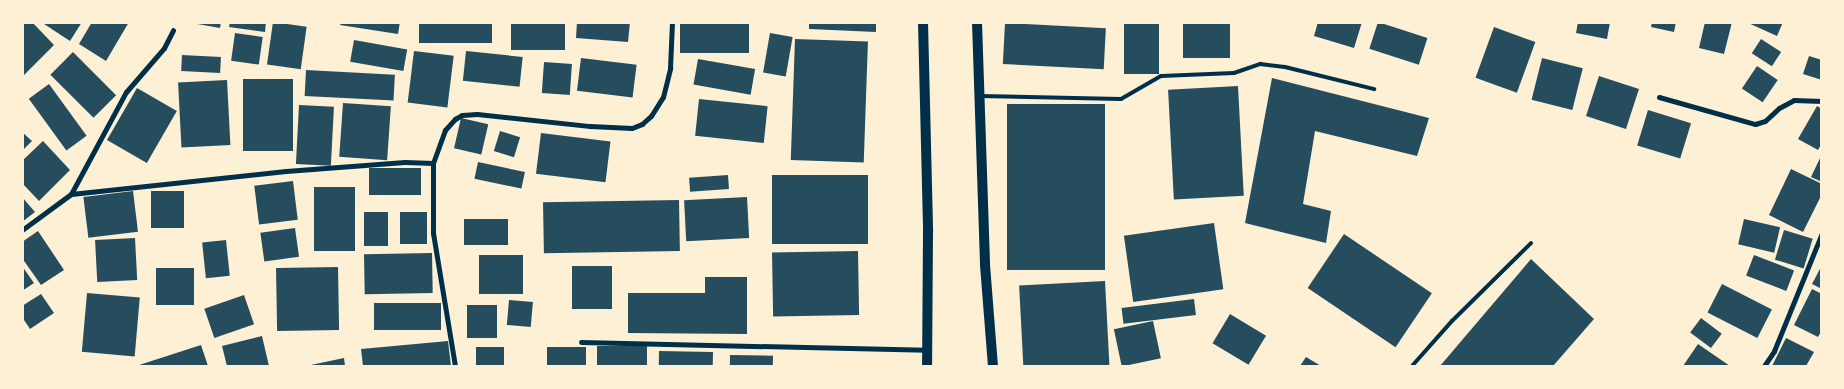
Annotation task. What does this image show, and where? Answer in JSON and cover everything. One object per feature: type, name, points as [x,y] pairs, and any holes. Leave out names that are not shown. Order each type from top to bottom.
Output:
[{"type":"main road","points":[[923,22],[928,232],[927,366]]},
{"type":"main road","points":[[978,22],[985,265],[993,366]]},
{"type":"street","points":[[455,366],[433,234],[433,163],[445,130],[455,118],[462,115],[477,114],[590,126],[632,128],[642,124],[651,116],[663,97],[670,68],[672,22]]},
{"type":"street","points":[[22,230],[71,194],[126,92],[164,48],[173,30]]},
{"type":"street","points":[[1659,97],[1755,124],[1765,121],[1779,108],[1794,100],[1822,102]]},
{"type":"street","points":[[71,194],[286,171],[405,162],[433,163]]},
{"type":"street","points":[[1764,366],[1774,351],[1822,233]]},
{"type":"street","points":[[581,342],[926,350]]},
{"type":"lane","points":[[980,96],[1121,99],[1161,76],[1234,73],[1260,64],[1285,67],[1374,89]]},
{"type":"lane","points":[[1412,366],[1452,321],[1531,243]]},
{"type":"building","points":[[22,22],[32,22],[54,45],[22,77]]},
{"type":"building","points":[[41,22],[82,22],[70,41]]},
{"type":"building","points":[[92,22],[129,22],[106,61],[79,44]]},
{"type":"building","points":[[186,22],[221,22],[220,28]]},
{"type":"building","points":[[230,22],[266,22],[265,32],[229,27]]},
{"type":"building","points":[[273,22],[307,27],[301,69],[267,65]]},
{"type":"building","points":[[341,22],[400,22],[398,34],[340,25]]},
{"type":"building","points":[[419,22],[492,22],[492,43],[419,43]]},
{"type":"building","points":[[511,22],[565,22],[565,50],[511,50]]},
{"type":"building","points":[[577,22],[630,22],[628,42],[576,38]]},
{"type":"building","points":[[680,22],[749,22],[749,53],[680,53]]},
{"type":"building","points":[[809,22],[876,22],[876,32],[809,29]]},
{"type":"building","points":[[1124,22],[1159,22],[1159,74],[1124,74]]},
{"type":"building","points":[[1183,22],[1230,22],[1230,58],[1183,58]]},
{"type":"building","points":[[1318,22],[1362,22],[1354,48],[1314,36]]},
{"type":"building","points":[[1378,22],[1427,38],[1419,65],[1369,49]]},
{"type":"building","points":[[1578,22],[1610,22],[1607,39],[1576,33]]},
{"type":"building","points":[[1652,22],[1676,22],[1674,32],[1651,27]]},
{"type":"building","points":[[1705,22],[1732,22],[1724,54],[1699,48]]},
{"type":"building","points":[[1746,22],[1783,22],[1777,36]]},
{"type":"building","points":[[1005,23],[1106,28],[1104,69],[1003,64]]},
{"type":"building","points":[[1494,27],[1535,42],[1517,93],[1476,78]]},
{"type":"building","points":[[235,33],[263,37],[259,65],[231,61]]},
{"type":"building","points":[[770,33],[793,37],[786,76],[763,72]]},
{"type":"building","points":[[795,39],[868,42],[864,162],[791,160]]},
{"type":"building","points":[[1761,39],[1781,52],[1772,66],[1752,53]]},
{"type":"building","points":[[354,40],[407,49],[403,71],[350,62]]},
{"type":"building","points":[[414,51],[454,56],[447,107],[408,103]]},
{"type":"building","points":[[466,51],[523,57],[520,87],[463,81]]},
{"type":"building","points":[[73,52],[116,95],[94,118],[50,75]]},
{"type":"building","points":[[182,55],[221,57],[220,73],[181,71]]},
{"type":"building","points":[[1809,56],[1822,60],[1822,80],[1803,74]]},
{"type":"building","points":[[581,58],[637,65],[633,98],[577,91]]},
{"type":"building","points":[[1542,58],[1583,68],[1572,110],[1532,100]]},
{"type":"building","points":[[698,59],[755,69],[751,95],[693,85]]},
{"type":"building","points":[[544,62],[572,64],[570,95],[542,93]]},
{"type":"building","points":[[1757,66],[1778,80],[1763,102],[1742,88]]},
{"type":"building","points":[[306,70],[395,75],[394,101],[305,96]]},
{"type":"building","points":[[1599,76],[1639,89],[1626,129],[1586,116]]},
{"type":"building","points":[[1272,78],[1429,118],[1417,156],[1315,131],[1303,204],[1331,211],[1326,243],[1245,223]]},
{"type":"building","points":[[243,79],[293,79],[293,151],[243,151]]},
{"type":"building","points":[[227,80],[230,145],[181,147],[178,83]]},
{"type":"building","points":[[49,84],[87,136],[66,150],[29,99]]},
{"type":"building","points":[[1238,86],[1244,196],[1174,200],[1168,90]]},
{"type":"building","points":[[137,88],[177,111],[147,163],[107,140]]},
{"type":"building","points":[[699,99],[768,106],[764,143],[695,136]]},
{"type":"building","points":[[343,103],[391,106],[387,160],[339,157]]},
{"type":"building","points":[[1007,104],[1105,104],[1105,270],[1007,270]]},
{"type":"building","points":[[299,105],[334,107],[331,166],[296,164]]},
{"type":"building","points":[[1817,106],[1822,109],[1822,143],[1818,150],[1798,139]]},
{"type":"building","points":[[1648,110],[1691,123],[1680,159],[1637,145]]},
{"type":"building","points":[[461,118],[488,124],[481,155],[454,148]]},
{"type":"building","points":[[500,131],[520,137],[514,157],[494,151]]},
{"type":"building","points":[[22,132],[32,141],[22,151]]},
{"type":"building","points":[[541,133],[610,142],[605,182],[536,174]]},
{"type":"building","points":[[43,141],[70,170],[39,201],[22,183],[22,161]]},
{"type":"building","points":[[1822,154],[1822,182],[1811,177]]},
{"type":"building","points":[[478,162],[525,172],[521,189],[474,179]]},
{"type":"building","points":[[369,168],[421,168],[421,195],[369,195]]},
{"type":"building","points":[[1791,169],[1822,184],[1822,194],[1803,232],[1769,215]]},
{"type":"building","points":[[728,175],[729,189],[690,192],[689,178]]},
{"type":"building","points":[[772,175],[868,175],[868,244],[772,244]]},
{"type":"building","points":[[293,181],[298,220],[259,224],[254,186]]},
{"type":"building","points":[[314,187],[355,187],[355,251],[314,251]]},
{"type":"building","points":[[133,191],[138,232],[88,238],[83,197]]},
{"type":"building","points":[[151,191],[184,191],[184,228],[151,228]]},
{"type":"building","points":[[22,197],[35,212],[22,222]]},
{"type":"building","points":[[747,197],[749,238],[686,241],[684,200]]},
{"type":"building","points":[[679,200],[680,251],[544,253],[543,202]]},
{"type":"building","points":[[364,212],[388,212],[388,246],[364,246]]},
{"type":"building","points":[[400,212],[427,212],[427,244],[400,244]]},
{"type":"building","points":[[464,219],[508,219],[508,245],[464,245]]},
{"type":"building","points":[[1744,219],[1780,227],[1774,253],[1738,244]]},
{"type":"building","points":[[1214,223],[1223,289],[1133,302],[1124,236]]},
{"type":"building","points":[[295,228],[299,257],[264,262],[260,233]]},
{"type":"building","points":[[1784,230],[1813,239],[1804,268],[1775,260]]},
{"type":"building","points":[[38,231],[64,270],[41,285],[22,258],[22,242]]},
{"type":"building","points":[[1344,234],[1432,293],[1396,347],[1308,288]]},
{"type":"building","points":[[135,238],[137,280],[97,282],[95,240]]},
{"type":"building","points":[[226,240],[230,276],[206,278],[202,243]]},
{"type":"building","points":[[858,251],[859,315],[773,316],[772,253]]},
{"type":"building","points":[[432,253],[433,293],[365,294],[364,254]]},
{"type":"building","points":[[479,255],[523,255],[523,294],[479,294]]},
{"type":"building","points":[[1754,255],[1794,270],[1786,291],[1746,276]]},
{"type":"building","points":[[1531,259],[1594,319],[1553,366],[1440,366]]},
{"type":"building","points":[[1822,265],[1822,289],[1812,284]]},
{"type":"building","points":[[22,266],[34,283],[22,291]]},
{"type":"building","points":[[572,266],[612,266],[612,309],[572,309]]},
{"type":"building","points":[[338,267],[339,330],[277,331],[276,268]]},
{"type":"building","points":[[156,268],[194,268],[194,305],[156,305]]},
{"type":"building","points":[[705,277],[747,277],[747,334],[628,333],[628,293],[705,293]]},
{"type":"building","points":[[1105,281],[1109,366],[1023,366],[1019,286]]},
{"type":"building","points":[[1722,284],[1772,309],[1757,338],[1707,313]]},
{"type":"building","points":[[1812,289],[1822,294],[1822,330],[1818,337],[1794,325]]},
{"type":"building","points":[[87,293],[140,298],[135,356],[82,352]]},
{"type":"building","points":[[41,294],[54,313],[30,329],[22,317],[22,306]]},
{"type":"building","points":[[244,295],[254,324],[214,338],[204,309]]},
{"type":"building","points":[[1194,299],[1196,315],[1123,324],[1122,308]]},
{"type":"building","points":[[509,300],[533,302],[531,327],[507,325]]},
{"type":"building","points":[[374,303],[441,303],[441,330],[374,330]]},
{"type":"building","points":[[467,305],[497,305],[497,338],[467,338]]},
{"type":"building","points":[[1230,314],[1266,336],[1248,365],[1212,343]]},
{"type":"building","points":[[1701,318],[1722,334],[1711,348],[1690,332]]},
{"type":"building","points":[[1153,321],[1161,358],[1122,366],[1114,329]]},
{"type":"building","points":[[262,336],[269,366],[227,366],[222,346]]},
{"type":"building","points":[[1786,338],[1814,352],[1806,366],[1772,366]]},
{"type":"building","points":[[448,341],[451,366],[363,366],[361,349]]},
{"type":"building","points":[[1698,344],[1730,366],[1683,366]]},
{"type":"building","points":[[201,345],[208,366],[136,366]]},
{"type":"building","points":[[597,346],[647,346],[647,366],[597,366]]},
{"type":"building","points":[[476,347],[504,347],[504,366],[476,366]]},
{"type":"building","points":[[547,347],[586,347],[586,366],[547,366]]},
{"type":"building","points":[[659,351],[713,352],[713,366],[659,366]]},
{"type":"building","points":[[730,355],[773,356],[773,366],[730,366]]},
{"type":"building","points":[[1306,357],[1321,366],[1300,366]]},
{"type":"building","points":[[344,358],[345,366],[306,366]]}]
